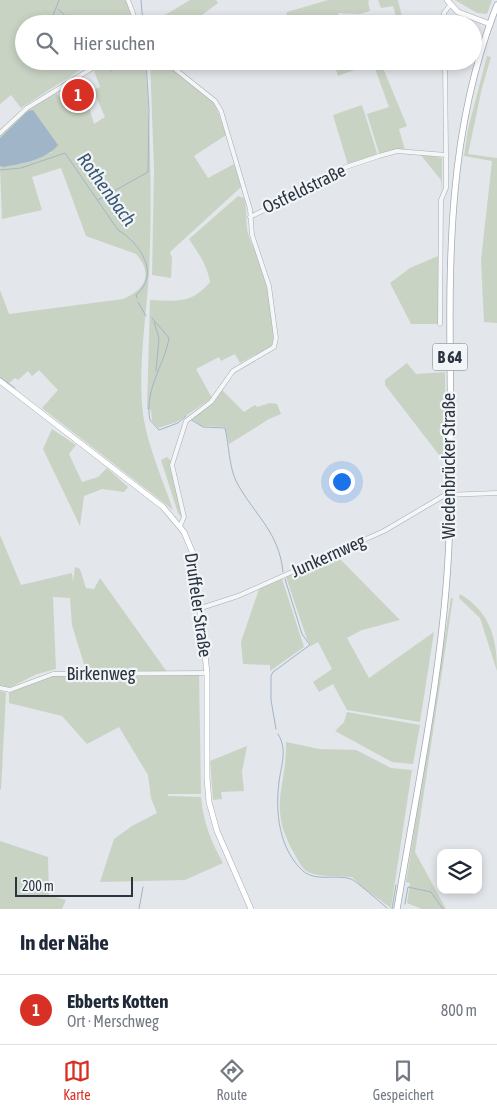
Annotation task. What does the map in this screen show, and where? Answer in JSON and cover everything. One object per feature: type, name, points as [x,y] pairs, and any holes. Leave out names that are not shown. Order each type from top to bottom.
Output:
[{"type":"main road","name":"Wiedenbrücker Straße","points":[[482,50],[497,4]]},
{"type":"main road","name":"Wiedenbrücker Straße","points":[[398,909],[441,635],[448,557],[450,494],[449,266],[452,206],[465,119],[476,70]]},
{"type":"street","points":[[128,0],[134,15]]},
{"type":"street","points":[[444,15],[449,3],[458,12],[466,15]]},
{"type":"street","points":[[482,21],[497,26]]},
{"type":"street","points":[[0,134],[27,108],[89,70]]},
{"type":"street","name":"Ostfeldstraße","points":[[176,70],[215,101],[220,111],[250,209],[255,213],[308,189],[343,168],[379,156],[396,151],[446,155]]},
{"type":"street","points":[[440,324],[441,200],[446,188],[445,70]]},
{"type":"street","points":[[180,526],[184,517],[172,465],[186,421],[211,402],[233,370],[274,347],[275,343],[269,286],[252,235],[250,209]]},
{"type":"street","points":[[250,217],[255,213]]},
{"type":"street","name":"Druffeler Straße","points":[[0,381],[152,498],[180,526],[194,556],[201,608],[207,673],[207,778],[209,802],[217,831],[251,909]]},
{"type":"street","points":[[450,494],[497,493]]},
{"type":"street","name":"Junkernweg","points":[[201,608],[238,596],[384,531],[436,499],[450,494]]},
{"type":"street","name":"Birkenweg","points":[[0,688],[10,690],[53,674],[207,673]]},
{"type":"green space","points":[[0,0],[126,0],[132,15],[15,15],[15,70],[80,70],[21,108],[11,95],[0,104]]},
{"type":"green space","points":[[190,0],[216,0],[218,3],[202,15],[165,15]]},
{"type":"green space","points":[[328,0],[370,0],[368,1],[370,11],[360,14],[286,15],[287,12]]},
{"type":"green space","points":[[378,0],[398,0],[402,15],[396,15],[393,6],[381,8]]},
{"type":"green space","points":[[455,0],[492,0],[487,14],[477,13]]},
{"type":"green space","points":[[487,56],[491,57],[482,88],[468,154],[497,158],[497,323],[484,322],[481,260],[492,161],[464,156],[468,129]]},
{"type":"green space","points":[[94,70],[146,70],[150,140],[150,221],[149,273],[141,389],[144,418],[150,445],[173,510],[42,408],[58,390],[39,370],[32,376],[28,371],[18,380],[15,378],[9,383],[0,376],[0,290],[9,314],[123,299],[137,291],[144,281],[146,275],[145,268],[136,254],[86,236],[61,168],[32,177],[42,210],[2,219],[0,166],[24,163],[52,152],[6,133],[0,138],[0,135],[29,109],[57,93],[69,111],[87,101],[94,124],[105,117],[93,90],[100,87]]},
{"type":"green space","points":[[150,70],[173,70],[215,103],[226,135],[194,156],[208,178],[234,164],[241,187],[170,252],[172,258],[171,278],[152,275],[154,169]]},
{"type":"green space","points":[[336,70],[354,70],[338,76]]},
{"type":"green space","points":[[376,70],[384,70],[407,126],[399,129],[405,150],[379,153],[367,114],[389,107]]},
{"type":"green space","points":[[362,105],[377,153],[376,156],[348,165],[333,115]]},
{"type":"green space","points":[[420,154],[442,158],[442,193],[441,180]]},
{"type":"green space","points":[[238,196],[244,198],[248,233],[266,282],[272,318],[272,346],[240,363],[235,354],[221,361],[219,357],[196,369],[212,398],[177,422],[158,428],[152,421],[151,410],[147,409],[150,300],[176,301],[190,298],[210,282],[205,265],[189,239]]},
{"type":"green space","points":[[438,256],[439,324],[411,324],[390,283],[410,268]]},
{"type":"green space","points":[[407,363],[416,374],[445,372],[446,460],[443,460],[385,385],[385,380]]},
{"type":"green space","points":[[221,389],[244,412],[255,405],[257,407],[270,403],[277,404],[281,414],[269,419],[229,444],[225,427],[202,426],[190,418],[205,408]]},
{"type":"green space","points":[[52,429],[76,445],[69,454],[82,482],[98,477],[107,468],[128,487],[124,492],[102,489],[84,496],[80,526],[43,449]]},
{"type":"green space","points":[[167,457],[171,461],[172,476],[181,504],[181,517],[178,513],[161,460]]},
{"type":"green space","points":[[0,535],[21,585],[72,573],[73,582],[75,567],[80,569],[86,588],[94,589],[100,578],[167,672],[86,671],[72,625],[70,598],[53,597],[56,669],[37,674],[7,689],[0,686]]},
{"type":"green space","points":[[337,556],[400,620],[362,630],[347,638],[369,678],[434,632],[420,722],[347,710],[333,684],[319,692],[313,682],[332,669],[318,642],[311,646],[307,639],[286,577]]},
{"type":"green space","points":[[282,579],[304,647],[270,671],[270,665],[243,664],[241,642],[259,589]]},
{"type":"green space","points":[[460,594],[478,609],[490,627],[497,659],[497,671],[480,618],[459,598]]},
{"type":"green space","points":[[451,598],[453,598],[415,852],[446,909],[422,909],[407,903],[410,883],[406,882]]},
{"type":"green space","points":[[199,674],[201,794],[168,794],[168,796],[201,797],[208,831],[223,863],[185,880],[100,882],[114,839],[132,826],[157,813],[151,798],[148,775],[119,727],[87,744],[62,716],[9,703],[9,693],[53,675],[83,677]]},
{"type":"green space","points":[[0,691],[6,693],[1,790],[0,789]]},
{"type":"green space","points":[[347,712],[420,725],[413,764],[392,762],[335,731],[344,722]]},
{"type":"green space","points":[[286,742],[319,749],[356,750],[391,768],[412,770],[391,908],[362,887],[352,877],[325,876],[310,873],[300,864],[286,837],[281,822],[280,797],[286,758]]},
{"type":"green space","points":[[247,746],[242,772],[244,791],[221,792],[222,799],[213,800],[210,761]]},
{"type":"green space","points":[[0,841],[48,857],[49,895],[66,900],[62,909],[0,909]]},
{"type":"water","points":[[33,110],[58,145],[40,158],[3,167],[0,166],[0,138],[28,111]]},
{"type":"waterway","points":[[53,15],[59,0]]},
{"type":"waterway","points":[[141,0],[142,15]]},
{"type":"waterway","points":[[58,9],[64,15]]},
{"type":"waterway","points":[[98,200],[148,172],[149,110],[147,70]]},
{"type":"waterway","name":"Rothenbach","points":[[0,170],[21,168],[65,153],[118,230],[134,243],[145,260],[147,278],[143,287],[136,295],[137,298]]},
{"type":"waterway","name":"Rothenbach","points":[[138,302],[146,316]]},
{"type":"waterway","name":"Rothenbach","points":[[152,318],[169,338],[152,388],[149,409],[150,420],[159,430],[178,423],[186,416]]},
{"type":"waterway","name":"Rothenbach","points":[[154,322],[159,338],[156,371]]},
{"type":"waterway","points":[[0,377],[15,388]]},
{"type":"waterway","name":"Rothenbach","points":[[190,419],[203,427],[225,428],[230,462],[236,481],[271,534],[281,558],[283,572]]},
{"type":"waterway","name":"Rothenbach","points":[[276,729],[271,700],[271,676],[273,672],[310,645],[302,634],[285,579]]},
{"type":"waterway","name":"Rothenbach","points":[[278,734],[283,746],[278,794],[280,830],[295,862],[303,871],[314,876],[351,879],[387,908]]},
{"type":"waterway","name":"Rothenbach","points":[[392,909],[396,885]]},
{"type":"waterway","points":[[139,909],[143,887]]},
{"type":"waterway","name":"Rothenbach","points":[[405,904],[408,887],[431,892],[443,909]]},
{"type":"place","name":"Ebberts Kotten","points":[[78,95]]}]
